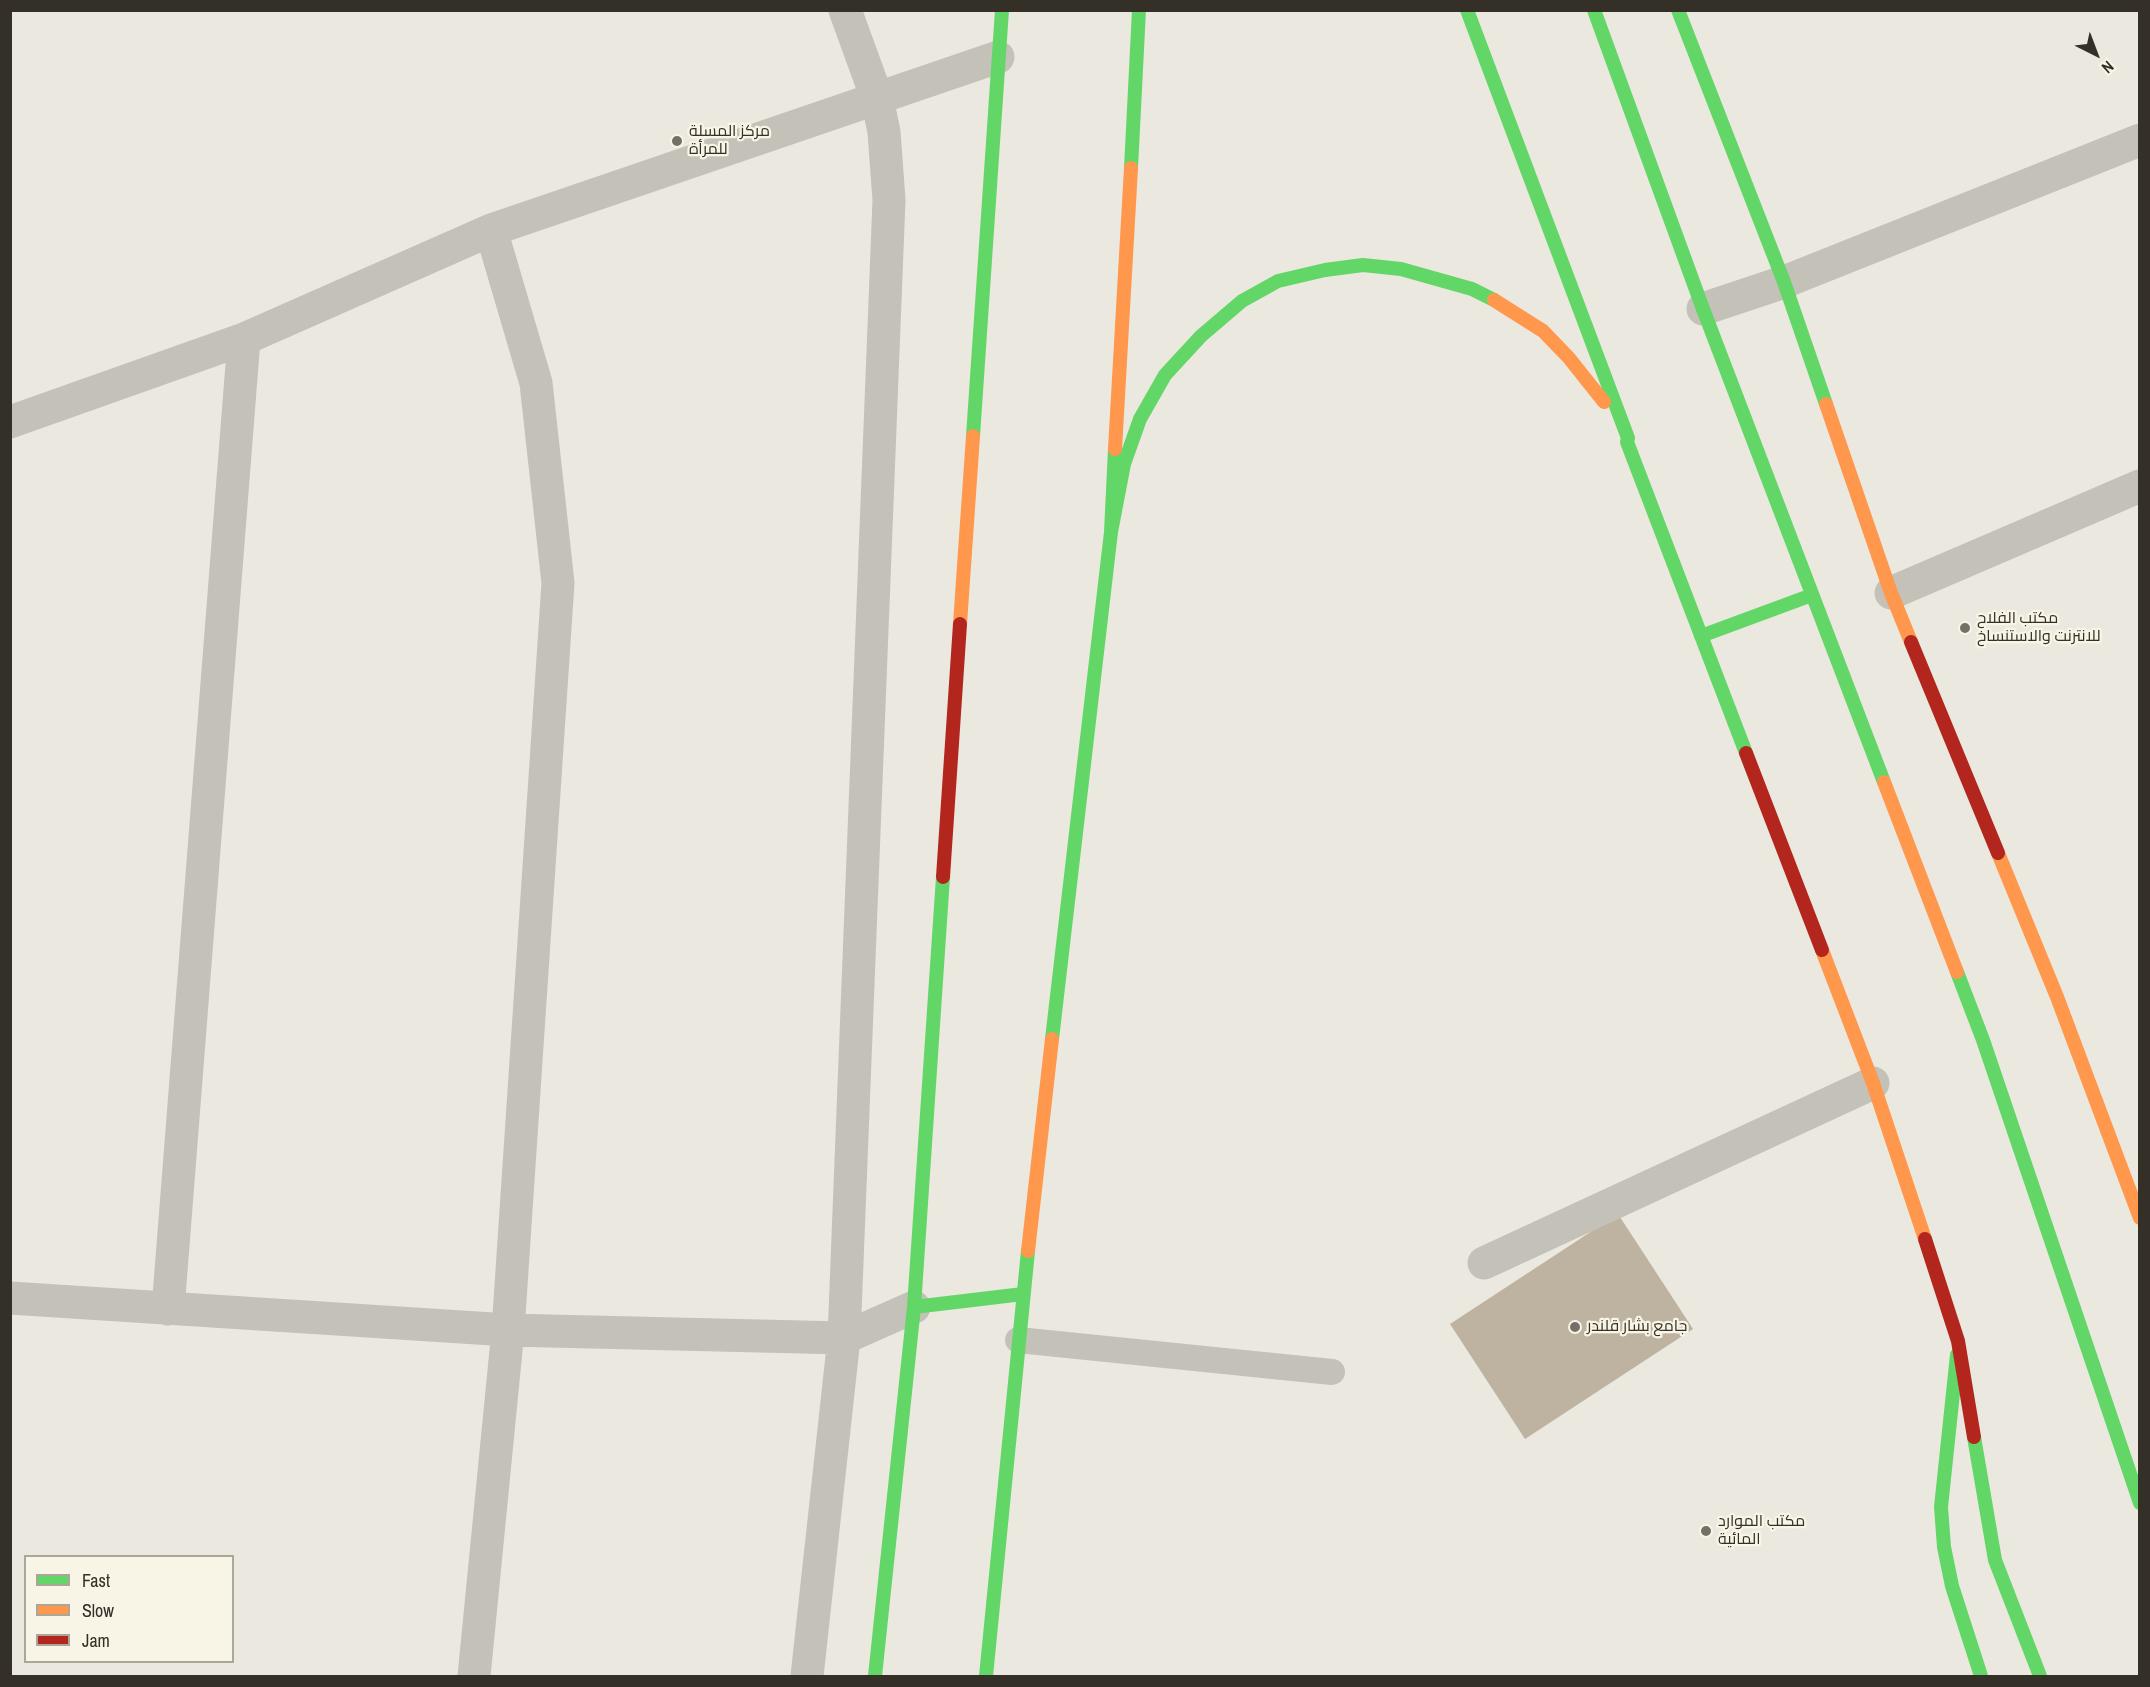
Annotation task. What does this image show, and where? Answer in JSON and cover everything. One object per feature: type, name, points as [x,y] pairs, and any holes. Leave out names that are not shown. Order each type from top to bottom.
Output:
[{"type":"main road","points":[[875,1677],[914,1307],[1002,10]]},
{"type":"main road","points":[[986,1677],[1023,1294],[1111,532],[1138,10]]},
{"type":"main road","points":[[1467,10],[1628,438],[1627,442],[1873,1083],[1958,1341],[1995,1560],[2040,1677]]},
{"type":"main road","points":[[1594,10],[1702,309],[1983,1040],[2139,1503]]},
{"type":"main road","points":[[1678,10],[1784,282],[1891,593],[2057,996],[2139,1218]]},
{"type":"main road","points":[[1111,532],[1124,464],[1140,419],[1165,375],[1201,336],[1242,301],[1278,281],[1324,270],[1363,265],[1401,268],[1472,290],[1504,305],[1543,331],[1569,358],[1599,394],[1628,438]]},
{"type":"main road","points":[[1701,636],[1812,595]]},
{"type":"main road","points":[[914,1307],[1023,1294]]},
{"type":"main road","points":[[1958,1341],[1941,1507],[1944,1547],[1952,1586],[1982,1677]]},
{"type":"street","points":[[807,1677],[844,1338],[889,200],[884,132],[877,98],[844,10]]},
{"type":"street","points":[[10,422],[244,339],[491,230],[998,57]]},
{"type":"street","points":[[1702,309],[1784,282],[2139,140]]},
{"type":"street","points":[[474,1677],[508,1330],[558,583],[536,383],[491,230]]},
{"type":"street","points":[[168,1309],[244,339]]},
{"type":"street","points":[[1891,593],[2139,486]]},
{"type":"street","points":[[1484,1263],[1873,1083]]},
{"type":"street","points":[[10,1298],[508,1330],[844,1338],[914,1307]]},
{"type":"lane","points":[[1018,1340],[1332,1372]]},
{"type":"building","points":[[1618,1214],[1693,1329],[1525,1439],[1450,1324]]},
{"type":"traffic: fast","points":[[973,436],[1002,10]]},
{"type":"traffic: fast","points":[[1131,168],[1139,10]]},
{"type":"traffic: fast","points":[[1467,10],[1628,438],[1627,442],[1746,753]]},
{"type":"traffic: fast","points":[[1594,10],[1703,309],[1884,782]]},
{"type":"traffic: fast","points":[[1678,10],[1784,282],[1826,404]]},
{"type":"traffic: fast","points":[[1111,532],[1124,464],[1140,419],[1165,375],[1201,336],[1242,301],[1278,281],[1325,270],[1363,265],[1401,269],[1472,289],[1494,300]]},
{"type":"traffic: fast","points":[[1052,1039],[1111,532],[1115,449]]},
{"type":"traffic: fast","points":[[1701,636],[1812,595]]},
{"type":"traffic: fast","points":[[875,1676],[914,1307],[943,877]]},
{"type":"traffic: fast","points":[[1957,972],[1983,1040],[2140,1503]]},
{"type":"traffic: fast","points":[[986,1676],[1028,1251]]},
{"type":"traffic: fast","points":[[914,1307],[1023,1294]]},
{"type":"traffic: fast","points":[[1957,1355],[1941,1507],[1944,1547],[1952,1586],[1981,1676]]},
{"type":"traffic: fast","points":[[1974,1437],[1995,1560],[2040,1676]]},
{"type":"traffic: slow","points":[[1115,449],[1131,168]]},
{"type":"traffic: slow","points":[[1494,300],[1543,331],[1569,358],[1604,402]]},
{"type":"traffic: slow","points":[[1826,404],[1891,593],[1911,642]]},
{"type":"traffic: slow","points":[[960,624],[973,436]]},
{"type":"traffic: slow","points":[[1884,782],[1957,972]]},
{"type":"traffic: slow","points":[[1998,853],[2057,997],[2140,1218]]},
{"type":"traffic: slow","points":[[1822,950],[1873,1083],[1925,1239]]},
{"type":"traffic: slow","points":[[1028,1251],[1052,1039]]},
{"type":"traffic: jam","points":[[943,877],[960,624]]},
{"type":"traffic: jam","points":[[1911,642],[1998,853]]},
{"type":"traffic: jam","points":[[1746,753],[1822,950]]},
{"type":"traffic: jam","points":[[1925,1239],[1958,1341],[1974,1437]]},
{"type":"place","name":"مركز المسلة للمرأة","points":[[677,141]]},
{"type":"place","name":"مكتب الفلاح للانترنت والاستنساخ","points":[[1965,628]]},
{"type":"place","name":"جامع بشار قلندر","points":[[1575,1327]]},
{"type":"place","name":"مكتب الموارد المائية","points":[[1706,1531]]}]
